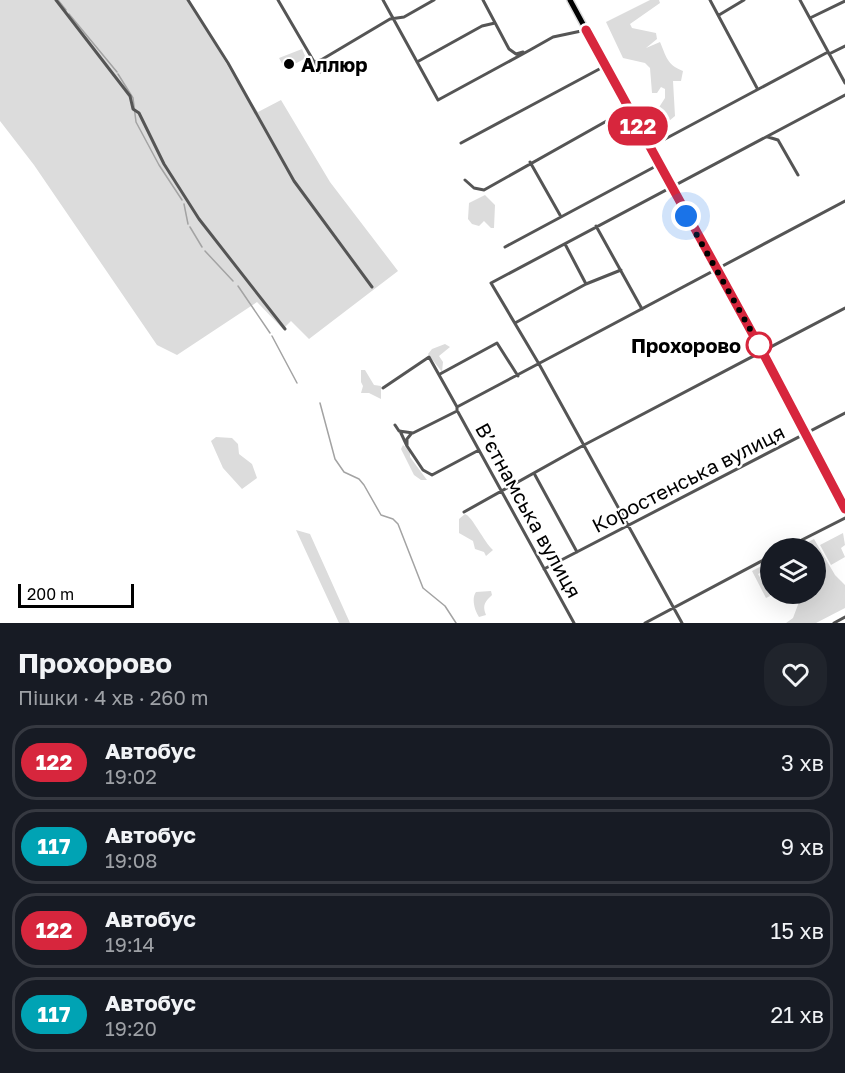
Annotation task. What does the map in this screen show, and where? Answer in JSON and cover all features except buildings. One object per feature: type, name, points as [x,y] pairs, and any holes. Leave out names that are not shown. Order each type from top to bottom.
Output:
[{"type":"main road","points":[[570,0],[762,351],[845,509]]},
{"type":"street","points":[[56,0],[130,96],[164,164],[199,219],[244,276],[255,294],[285,329]]},
{"type":"street","points":[[188,0],[228,63],[294,181],[372,287]]},
{"type":"street","points":[[278,0],[320,72]]},
{"type":"street","points":[[383,0],[437,99],[445,98],[553,38],[586,30]]},
{"type":"street","points":[[314,62],[394,18],[404,17],[434,0]]},
{"type":"street","points":[[483,0],[513,53],[530,50]]},
{"type":"street","points":[[710,0],[757,88]]},
{"type":"street","points":[[719,15],[744,0]]},
{"type":"street","points":[[800,0],[845,83]]},
{"type":"street","points":[[810,18],[845,1]]},
{"type":"street","points":[[417,62],[482,26],[495,23]]},
{"type":"street","points":[[650,147],[757,88],[845,45]]},
{"type":"street","points":[[461,143],[597,68],[606,66]]},
{"type":"street","points":[[682,623],[539,364],[491,283],[845,95]]},
{"type":"street","points":[[465,180],[474,188],[484,190],[530,162],[629,109]]},
{"type":"street","points":[[778,140],[781,130]]},
{"type":"street","points":[[768,136],[778,140],[798,175]]},
{"type":"street","points":[[530,162],[560,215]]},
{"type":"street","points":[[504,247],[560,215],[660,165]]},
{"type":"street","points":[[407,446],[407,439],[413,433],[845,201]]},
{"type":"street","points":[[596,226],[642,309]]},
{"type":"street","points":[[565,244],[585,284]]},
{"type":"street","points":[[515,323],[585,284],[621,270]]},
{"type":"street","points":[[464,512],[535,475],[584,445],[845,308]]},
{"type":"street","points":[[383,388],[429,357],[440,374],[499,343],[518,376]]},
{"type":"street","name":"Вʼєтнамська вулиця","points":[[440,374],[574,623]]},
{"type":"street","name":"Коростенська вулиця","points":[[544,569],[845,413]]},
{"type":"street","points":[[395,425],[407,446],[429,475],[437,474],[479,450]]},
{"type":"street","points":[[399,431],[413,433]]},
{"type":"street","name":"Коростенська вулиця","points":[[535,475],[576,552]]},
{"type":"street","points":[[806,538],[845,518]]},
{"type":"street","points":[[645,623],[760,562]]},
{"type":"street","points":[[834,623],[845,617]]},
{"type":"shaded area","points":[[0,0],[189,0],[237,82],[258,112],[281,100],[330,182],[398,271],[309,339],[291,321],[283,329],[257,302],[177,355],[157,345],[34,165],[0,121]]},
{"type":"shaded area","points":[[650,0],[659,0],[660,3],[630,24],[632,28],[656,33],[657,39],[646,48],[660,42],[670,63],[683,71],[681,81],[673,81],[675,116],[669,121],[669,127],[661,121],[656,112],[665,98],[665,89],[661,87],[657,93],[652,93],[650,68],[645,63],[623,58],[606,22]]},
{"type":"shaded area","name":"Аллюр","points":[[302,49],[306,58],[285,69],[279,58]]},
{"type":"shaded area","points":[[485,195],[495,205],[494,228],[484,221],[479,226],[472,224],[468,219],[469,203]]},
{"type":"shaded area","points":[[445,344],[450,347],[439,356],[443,362],[442,372],[428,354],[432,349]]},
{"type":"shaded area","points":[[361,370],[365,370],[374,385],[381,386],[381,399],[369,393],[361,393],[363,386]]},
{"type":"shaded area","points":[[216,437],[232,438],[238,444],[239,454],[252,464],[257,478],[242,489],[223,468],[211,441]]},
{"type":"shaded area","points":[[403,445],[410,451],[410,457],[427,480],[421,480],[414,475],[401,449]]},
{"type":"shaded area","points":[[465,514],[493,550],[486,556],[484,552],[475,549],[473,541],[459,533],[459,519]]},
{"type":"shaded area","points":[[296,530],[310,534],[350,623],[339,623]]},
{"type":"shaded area","points":[[843,533],[845,545],[841,548],[845,557],[831,565],[826,556],[826,542]]},
{"type":"shaded area","points":[[826,560],[835,575],[845,585],[845,608],[816,623],[786,623],[793,618],[798,604],[826,604]]},
{"type":"shaded area","points":[[760,567],[758,574],[760,586],[752,571]]},
{"type":"shaded area","points":[[491,591],[492,595],[484,606],[486,615],[479,617],[474,605],[476,592]]},
{"type":"waterway","points":[[58,0],[66,10]]},
{"type":"waterway","points":[[69,14],[117,72]]},
{"type":"waterway","points":[[118,74],[133,98],[136,122],[159,165],[182,200]]},
{"type":"waterway","points":[[184,204],[188,224]]},
{"type":"waterway","points":[[190,227],[202,247]]},
{"type":"waterway","points":[[205,251],[233,281]]},
{"type":"waterway","points":[[238,286],[270,333]]},
{"type":"waterway","points":[[272,336],[297,383]]},
{"type":"waterway","points":[[320,403],[335,459],[344,472],[359,479],[364,485],[381,515],[393,519],[398,524],[423,588],[445,606],[456,623]]},
{"type":"bus line","name":"122","points":[[586,30],[762,351],[845,509]]},
{"type":"place","name":"Аллюр","points":[[289,64]]},
{"type":"place","name":"Прохорово","points":[[759,345]]},
{"type":"route","points":[[686,216],[759,345]]}]
